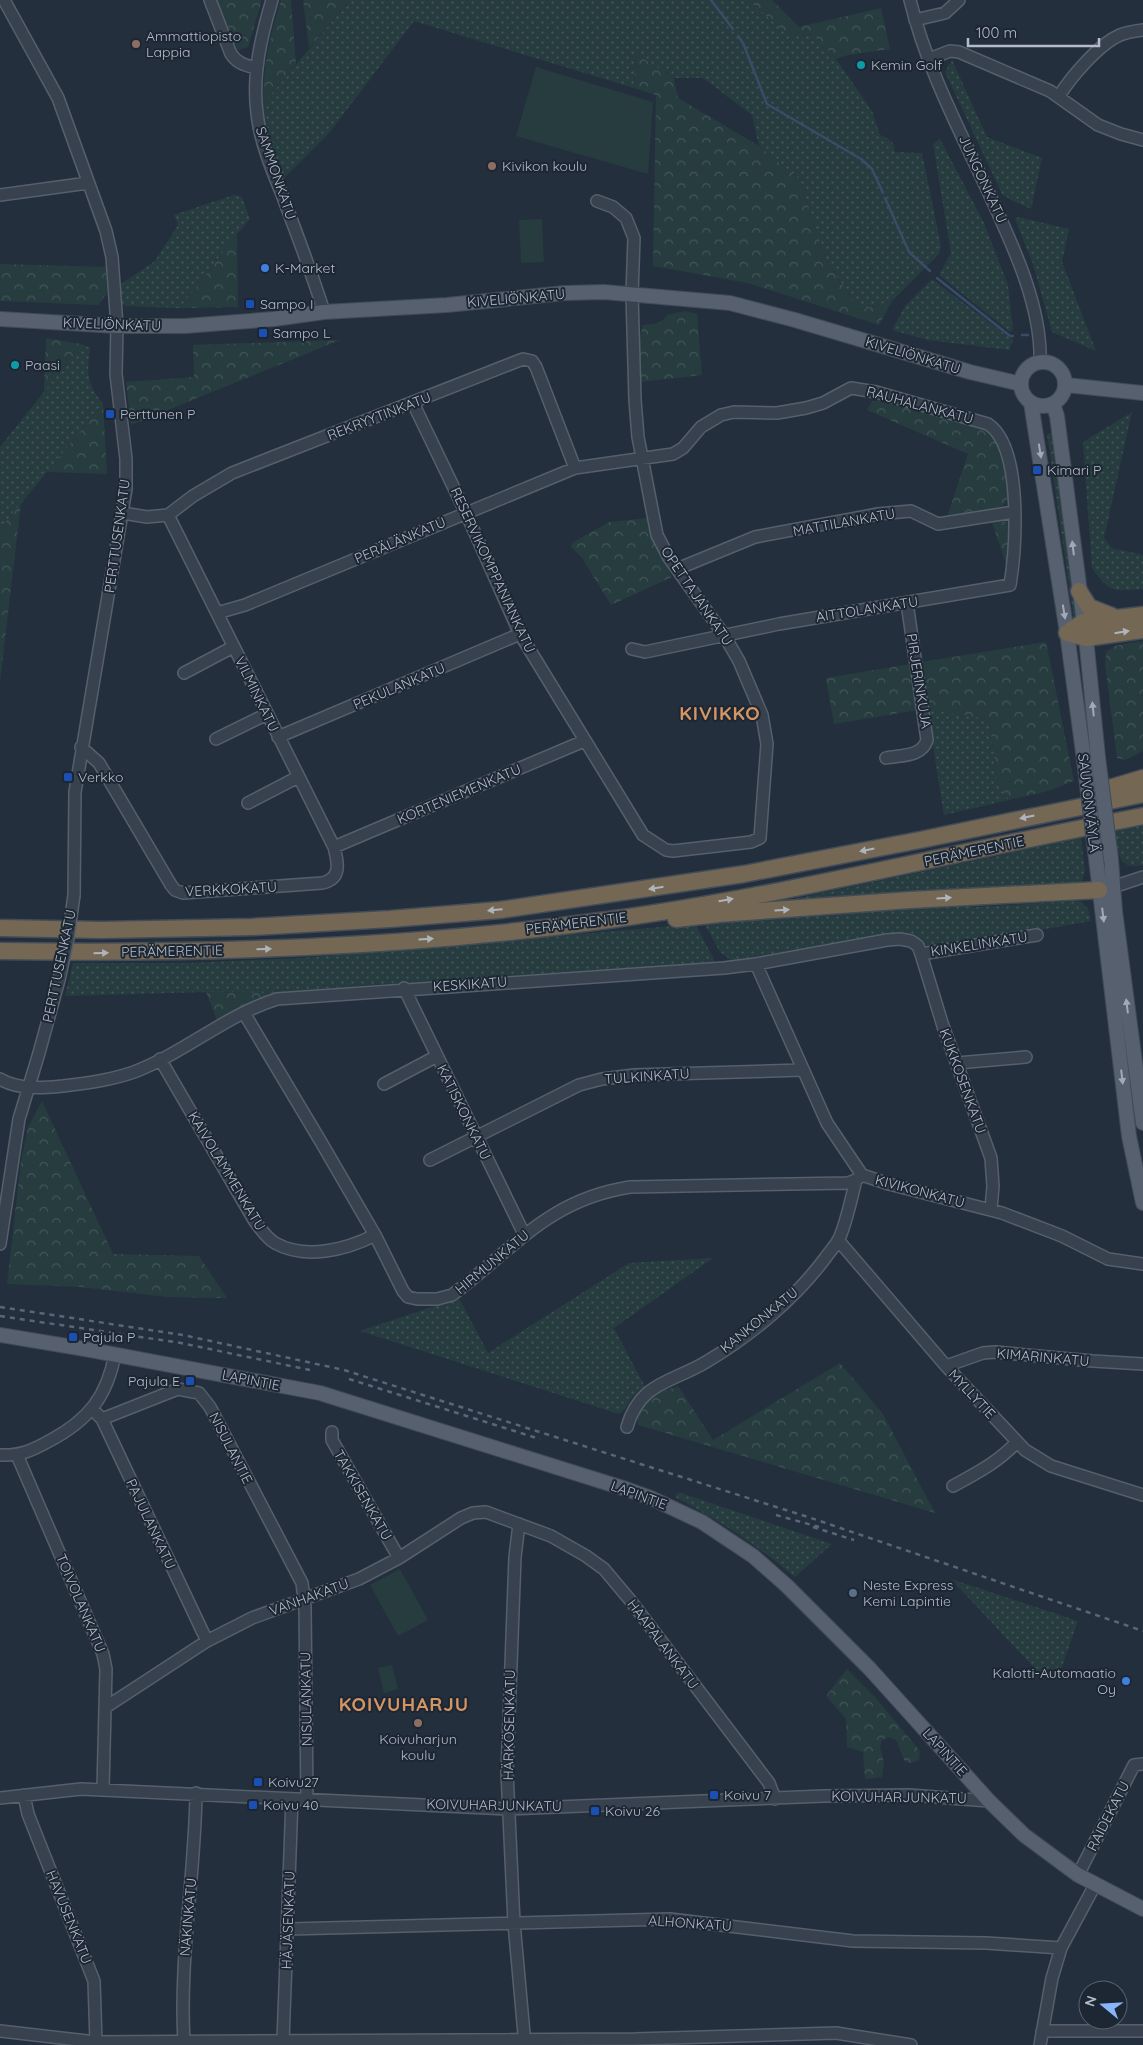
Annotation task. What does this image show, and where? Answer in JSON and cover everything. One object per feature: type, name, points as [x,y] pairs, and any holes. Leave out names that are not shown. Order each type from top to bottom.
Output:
[{"type":"highway","points":[[1079,591],[1089,607],[1117,618]]},
{"type":"highway","points":[[1067,633],[1084,630],[1117,618],[1143,615]]},
{"type":"highway","points":[[1084,630],[1143,630]]},
{"type":"highway","points":[[1055,811],[1084,796],[1143,778]]},
{"type":"highway","name":"PERÄMERENTIE","points":[[0,928],[102,930],[252,927],[500,910],[744,874],[1143,794]]},
{"type":"highway","name":"PERÄMERENTIE","points":[[0,952],[91,953],[283,949],[443,938],[611,920],[803,887],[1143,816]]},
{"type":"highway","points":[[611,920],[642,923],[719,914],[910,900],[1106,889]]},
{"type":"main road","name":"KIVELIÖNKATU","points":[[0,319],[148,327],[240,322],[324,312],[447,305],[565,293],[604,292],[712,301],[744,306],[935,362],[1021,384]]},
{"type":"main road","points":[[1040,362],[1053,364],[1058,367],[1065,378],[1066,385],[1062,396],[1053,404],[1046,406],[1031,403],[1023,393],[1021,384],[1025,371],[1031,365],[1040,362]]},
{"type":"main road","points":[[1066,385],[1143,393]]},
{"type":"main road","name":"SAUVONVÄYLÄ","points":[[1031,403],[1067,633],[1097,867],[1106,889],[1143,1123]]},
{"type":"main road","name":"SAUVONVÄYLÄ","points":[[1053,404],[1057,416],[1111,858],[1106,889],[1129,1136],[1143,1203]]},
{"type":"main road","name":"LAPINTIE","points":[[0,1335],[115,1354],[320,1393],[626,1489],[651,1498],[702,1522],[754,1556],[811,1609],[870,1669],[989,1800],[1024,1835],[1078,1875],[1143,1909]]},
{"type":"street","name":"PERTTUSENKATU","points":[[0,1244],[15,1134],[59,980],[68,938],[74,896],[75,792],[81,747],[123,513],[126,459],[116,374],[117,326],[112,257],[106,231],[58,98],[4,0]]},
{"type":"street","points":[[210,0],[231,54],[242,65],[256,68]]},
{"type":"street","name":"SAMMONKATU","points":[[272,0],[256,68],[256,112],[261,137],[310,268],[324,312]]},
{"type":"street","name":"JUNGONKATU","points":[[910,0],[915,20],[947,102],[1008,232],[1019,261],[1038,332],[1040,362]]},
{"type":"street","points":[[915,20],[945,13],[959,0]]},
{"type":"street","points":[[1059,96],[1071,79],[1107,44],[1120,36],[1143,30]]},
{"type":"street","points":[[929,58],[950,51],[959,52],[1059,96],[1098,125],[1143,140]]},
{"type":"street","points":[[0,195],[88,184]]},
{"type":"street","name":"OPETTAJANKATU","points":[[597,201],[613,207],[621,213],[631,227],[634,238],[635,254],[632,294],[635,400],[638,437],[658,535],[677,569],[724,635],[747,678],[759,706],[767,744],[760,838],[751,842],[673,852],[663,849],[643,835]]},
{"type":"street","name":"REKRYYTINKATU","points":[[168,515],[193,496],[232,473],[523,359],[529,359],[536,367],[575,468]]},
{"type":"street","name":"RAUHALANKATU","points":[[643,458],[666,456],[678,452],[701,427],[727,413],[742,411],[777,413],[806,408],[823,403],[845,390],[853,388],[876,392],[988,424],[996,429],[1003,439],[1007,451],[1013,488],[1016,544],[1010,584]]},
{"type":"street","name":"RESERVIKOMPPANIANKATU","points":[[413,403],[466,513],[520,634],[643,835]]},
{"type":"street","name":"PERÄLÄNKATU","points":[[217,613],[244,605],[575,468],[643,458]]},
{"type":"street","name":"MATTILANKATU","points":[[677,569],[754,537],[878,514],[911,511],[938,524],[1014,512]]},
{"type":"street","points":[[123,513],[147,517],[168,515]]},
{"type":"street","name":"VILMINKATU","points":[[168,515],[298,778],[334,846],[338,862],[336,874]]},
{"type":"street","name":"AITTOLANKATU","points":[[632,649],[644,652],[779,624],[1010,584]]},
{"type":"street","name":"PIRJERINKUJA","points":[[886,758],[921,751],[925,747],[927,740],[907,603]]},
{"type":"street","name":"PEKULANKATU","points":[[278,738],[520,634]]},
{"type":"street","points":[[184,673],[233,647]]},
{"type":"street","points":[[216,739],[267,714]]},
{"type":"street","name":"KORTENIEMENKATU","points":[[334,846],[584,741]]},
{"type":"street","name":"VERKKOKATU","points":[[81,747],[99,763],[171,885],[176,890],[183,892],[322,883],[331,880],[336,874]]},
{"type":"street","points":[[248,803],[298,778]]},
{"type":"street","points":[[1106,889],[1143,877]]},
{"type":"street","name":"KINKELINKATU","points":[[922,954],[1037,935]]},
{"type":"street","name":"KESKIKATU","points":[[0,1079],[29,1088],[43,1088],[97,1082],[134,1072],[244,1013],[277,998],[717,968],[756,964],[900,939],[915,943],[922,954]]},
{"type":"street","name":"KUKKOSENKATU","points":[[922,954],[943,1026],[990,1158],[993,1186],[991,1210]]},
{"type":"street","name":"KIVIKONKATU","points":[[756,964],[802,1070],[831,1130],[859,1177],[991,1210],[1054,1233],[1108,1260],[1143,1264]]},
{"type":"street","name":"KATISKONKATU","points":[[404,988],[524,1234]]},
{"type":"street","name":"HIRMUNKATU","points":[[244,1013],[375,1235],[406,1294],[417,1299],[431,1300],[452,1296],[524,1234],[550,1215],[578,1200],[621,1188],[848,1183],[859,1177]]},
{"type":"street","points":[[384,1084],[438,1056]]},
{"type":"street","points":[[957,1063],[1026,1057]]},
{"type":"street","name":"KAIVOLAMMENKATU","points":[[160,1059],[254,1220],[269,1238],[281,1246],[312,1252],[346,1246],[375,1235]]},
{"type":"street","name":"TULKINKATU","points":[[430,1160],[579,1084],[634,1075],[802,1070]]},
{"type":"street","name":"KANKONKATU","points":[[626,1426],[633,1408],[642,1397],[666,1381],[705,1362],[753,1329],[806,1281],[838,1240],[859,1177]]},
{"type":"street","name":"MYLLYTIE","points":[[838,1240],[946,1366],[1017,1442],[1034,1457],[1051,1466],[1143,1495]]},
{"type":"street","name":"KIMARINKATU","points":[[946,1366],[982,1353],[996,1352],[1143,1364]]},
{"type":"street","points":[[0,1455],[17,1455],[40,1446],[67,1431],[92,1409],[107,1383],[115,1354]]},
{"type":"street","name":"NISULANTIE","points":[[102,1419],[178,1389],[199,1394],[210,1407],[302,1583],[304,1598]]},
{"type":"street","name":"PAJULANKATU","points":[[92,1409],[102,1419],[207,1641]]},
{"type":"street","name":"TAKKISENKATU","points":[[332,1432],[332,1440],[399,1558]]},
{"type":"street","points":[[953,1486],[990,1466],[1005,1455],[1017,1442]]},
{"type":"street","name":"TOIVOLANKATU","points":[[17,1455],[101,1647],[106,1668],[104,1789]]},
{"type":"street","name":"VANHAKATU","points":[[106,1707],[207,1641],[252,1618],[353,1581],[399,1558],[461,1518],[486,1512],[519,1524]]},
{"type":"street","name":"HAAPALANKATU","points":[[519,1524],[551,1536],[586,1556],[604,1569],[634,1605],[772,1787],[775,1799]]},
{"type":"street","name":"HÄRKÖSENKATU","points":[[519,1524],[514,1557],[507,1733],[508,1809],[514,1923],[525,2042]]},
{"type":"street","name":"NISULANKATU","points":[[304,1598],[307,1800]]},
{"type":"street","name":"RAIDEKATU","points":[[1078,1875],[1134,1765],[1143,1764]]},
{"type":"street","name":"KOIVUHARJUNKATU","points":[[0,1798],[81,1789],[104,1789],[508,1809],[824,1796],[909,1795],[989,1800]]},
{"type":"street","name":"NÄKINKATU","points":[[184,2042],[183,1972],[196,1793]]},
{"type":"street","name":"HAVUSENKATU","points":[[24,1795],[28,1814],[94,1981],[96,2042]]},
{"type":"street","name":"HÄJÄSENKATU","points":[[283,2041],[289,1928],[292,1799]]},
{"type":"street","points":[[1040,2045],[1052,1978],[1061,1948],[1094,1884]]},
{"type":"street","name":"ALHONKATU","points":[[289,1928],[673,1919],[853,1941],[979,1943],[1061,1948]]},
{"type":"street","points":[[0,2031],[96,2042],[525,2042],[836,2033],[911,2045]]},
{"type":"street","points":[[1042,2031],[1143,2031]]},
{"type":"green space","points":[[217,0],[262,0],[248,47],[238,50]]},
{"type":"green space","points":[[281,0],[291,0],[296,64],[263,104],[264,77],[268,51]]},
{"type":"green space","points":[[303,0],[350,0],[309,48]]},
{"type":"green space","name":"Kemin Golf","points":[[350,0],[748,0],[785,32],[793,35],[813,36],[819,39],[836,59],[872,111],[880,135],[891,141],[895,152],[922,153],[941,246],[939,254],[892,301],[860,310],[827,262],[799,179],[759,146],[752,115],[703,78],[674,78],[636,55],[634,88],[414,21],[330,132],[283,179],[265,126],[263,104]]},
{"type":"green space","points":[[748,0],[772,0],[799,27],[881,8],[890,49],[848,55],[836,59],[819,39],[813,36],[793,35],[785,32]]},
{"type":"green space","points":[[636,54],[674,78],[678,98],[759,146],[799,179],[827,262],[860,310],[892,301],[879,325],[748,283],[653,266],[656,95],[634,88]]},
{"type":"green space","points":[[952,60],[987,137],[1042,158],[1031,209],[1002,194],[945,72]]},
{"type":"green space","points":[[536,67],[653,102],[648,174],[516,136]]},
{"type":"green space","points":[[940,139],[984,223],[1008,285],[1013,330],[1010,332],[939,275],[951,253],[933,144]]},
{"type":"green space","points":[[234,195],[242,197],[250,219],[180,308],[125,306],[120,302],[121,284],[155,261],[178,225],[174,215]]},
{"type":"green space","points":[[1019,217],[1069,229],[1062,262],[1096,351],[1052,332],[1033,264],[1015,219]]},
{"type":"green space","points":[[542,219],[544,262],[521,263],[519,220]]},
{"type":"green space","points":[[237,234],[238,307],[180,308]]},
{"type":"green space","points":[[0,264],[106,267],[107,293],[98,305],[0,301]]},
{"type":"green space","points":[[932,279],[1013,340],[1009,350],[928,340],[892,330],[905,306]]},
{"type":"green space","points":[[685,311],[697,314],[702,375],[640,382],[639,340],[643,325],[655,324],[662,321],[667,315]]},
{"type":"green space","points":[[46,338],[82,344],[44,392]]},
{"type":"green space","points":[[340,340],[131,425],[126,382],[194,377],[193,345]]},
{"type":"green space","points":[[82,344],[90,348],[89,378],[93,390],[103,404],[0,529],[0,447]]},
{"type":"green space","points":[[884,400],[986,428],[1000,445],[1008,487],[1008,498],[1005,504],[1000,509],[947,517],[968,454],[867,410],[872,401]]},
{"type":"green space","points":[[103,404],[107,474],[47,472]]},
{"type":"green space","points":[[1132,412],[1104,538],[1112,548],[1143,555],[1143,589],[1119,590],[1108,587],[1103,583],[1092,568],[1083,442]]},
{"type":"green space","points":[[1051,433],[1077,619],[1074,620],[1047,434]]},
{"type":"green space","points":[[21,503],[0,682],[0,529]]},
{"type":"green space","points":[[648,518],[654,542],[672,577],[611,605],[582,558],[571,547],[572,543],[609,522]]},
{"type":"green space","points":[[991,519],[1007,522],[1011,527],[1007,567]]},
{"type":"green space","points":[[1046,642],[1074,781],[1048,791],[1009,800],[998,783],[989,719],[927,709],[921,662]]},
{"type":"green space","points":[[1143,642],[1143,751],[1125,760],[1117,758],[1105,664],[1106,652],[1115,646]]},
{"type":"green space","points":[[910,664],[918,710],[834,724],[826,678]]},
{"type":"green space","points":[[927,709],[989,719],[998,783],[1009,800],[944,815]]},
{"type":"green space","points":[[1143,826],[1143,865],[1128,865],[1120,858],[1115,831]]},
{"type":"green space","points":[[1081,838],[1085,870],[1081,885],[780,902]]},
{"type":"green space","points":[[1077,901],[1086,906],[1091,921],[943,947],[932,947],[924,944],[915,934],[902,932],[732,961],[720,952],[704,923],[967,905],[975,907]]},
{"type":"green space","points":[[695,924],[714,959],[713,963],[271,993],[206,992],[65,996],[73,963],[188,963],[302,958]]},
{"type":"green space","points":[[206,992],[271,993],[217,1020]]},
{"type":"green space","points":[[42,1101],[113,1254],[199,1256],[227,1298],[167,1297],[81,1287],[7,1284],[21,1161],[28,1127]]},
{"type":"green space","points":[[713,1258],[614,1328],[645,1387],[632,1397],[625,1409],[619,1414],[360,1331],[459,1298],[488,1353],[629,1263]]},
{"type":"green space","points":[[840,1363],[883,1414],[935,1513],[638,1425],[637,1418],[650,1396],[678,1386],[713,1440]]},
{"type":"green space","points":[[678,1492],[832,1544],[795,1577],[737,1534],[675,1497]]},
{"type":"green space","points":[[400,1569],[428,1620],[398,1636],[370,1585]]},
{"type":"green space","points":[[951,1579],[1078,1621],[1059,1675],[1042,1676]]},
{"type":"green space","points":[[392,1665],[398,1689],[384,1693],[378,1668]]},
{"type":"green space","points":[[847,1669],[875,1697],[920,1751],[919,1760],[911,1763],[905,1762],[896,1740],[889,1737],[882,1740],[880,1747],[884,1763],[882,1777],[865,1779],[863,1752],[847,1747],[846,1719],[826,1696]]},
{"type":"waterway","points":[[711,0],[733,29]]},
{"type":"waterway","points":[[738,36],[743,43],[767,104],[861,159],[872,169],[883,193]]},
{"type":"waterway","points":[[885,198],[909,252],[930,271]]},
{"type":"waterway","points":[[937,278],[1010,336],[1013,336]]},
{"type":"waterway","points":[[1022,335],[1028,335]]},
{"type":"railway","points":[[0,1307],[183,1335],[344,1370],[811,1518],[1143,1631]]},
{"type":"railway","points":[[0,1316],[181,1343],[310,1370]]},
{"type":"railway","points":[[349,1379],[540,1439]]},
{"type":"railway","points":[[776,1515],[819,1527]]},
{"type":"railway","points":[[813,1527],[854,1540]]},
{"type":"place","name":"Ammattiopisto Lappia","points":[[136,44]]},
{"type":"place","name":"Kemin Golf","points":[[861,65]]},
{"type":"place","name":"Kivikon koulu","points":[[492,166]]},
{"type":"place","name":"K-Market","points":[[265,268]]},
{"type":"place","name":"Sampo I","points":[[250,304]]},
{"type":"place","name":"Sampo L","points":[[263,333]]},
{"type":"place","name":"Paasi","points":[[15,365]]},
{"type":"place","name":"Perttunen P","points":[[110,414]]},
{"type":"place","name":"Kimari P","points":[[1037,470]]},
{"type":"place","name":"Verkko","points":[[68,777]]},
{"type":"place","name":"Pajula P","points":[[73,1337]]},
{"type":"place","name":"Pajula E","points":[[190,1381]]},
{"type":"place","name":"Neste Express Kemi Lapintie","points":[[853,1593]]},
{"type":"place","name":"Kalotti-Automaatio Oy","points":[[1126,1681]]},
{"type":"place","name":"Koivuharjun koulu","points":[[418,1723]]},
{"type":"place","name":"Koivu27","points":[[258,1782]]},
{"type":"place","name":"Koivu 7","points":[[714,1795]]},
{"type":"place","name":"Koivu 40","points":[[253,1805]]},
{"type":"place","name":"Koivu 26","points":[[595,1811]]},
{"type":"district","name":"KIVIKKO","points":[[720,713]]},
{"type":"district","name":"KOIVUHARJU","points":[[404,1704]]}]
